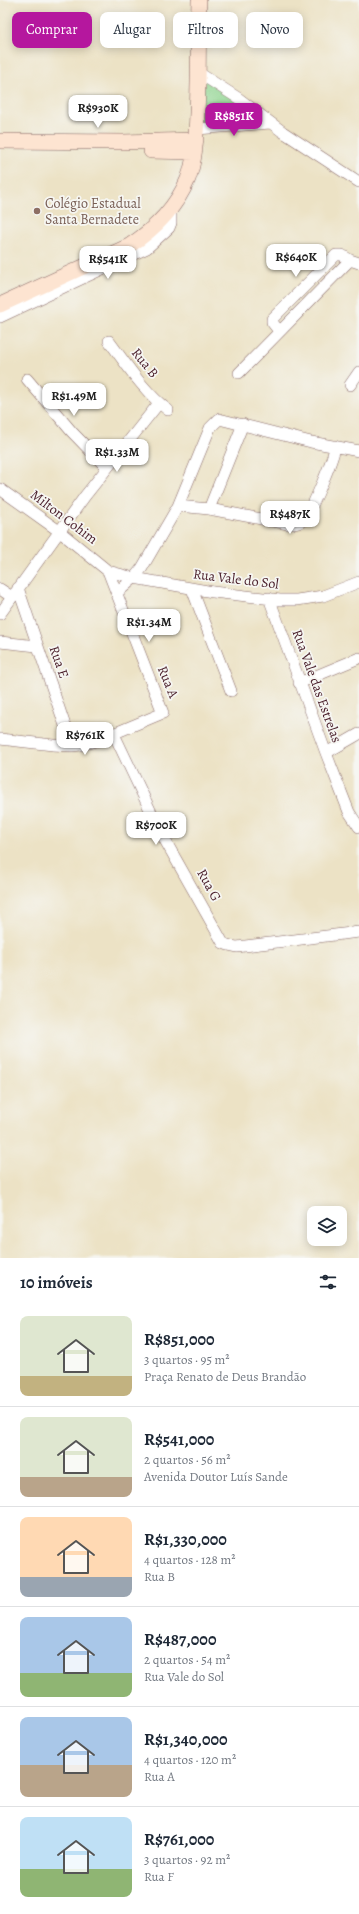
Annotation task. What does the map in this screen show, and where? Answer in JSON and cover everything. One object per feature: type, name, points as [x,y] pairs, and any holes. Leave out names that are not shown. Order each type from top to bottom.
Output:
[{"type":"street","points":[[0,305],[129,246],[157,225],[171,208],[188,178],[196,140],[199,73],[199,0]]},
{"type":"street","points":[[199,73],[238,98],[270,123],[359,182]]},
{"type":"street","points":[[0,141],[58,145],[158,146],[196,140],[270,123]]},
{"type":"street","points":[[0,149],[58,145]]},
{"type":"street","points":[[0,317],[147,248],[169,228],[172,223],[171,208]]},
{"type":"street","points":[[239,373],[279,331],[354,262]]},
{"type":"street","name":"Rua B","points":[[109,341],[138,380],[159,403],[168,410]]},
{"type":"street","points":[[350,385],[359,372]]},
{"type":"street","points":[[26,379],[72,432],[107,468]]},
{"type":"street","points":[[0,614],[59,531],[159,403]]},
{"type":"street","points":[[117,593],[134,578],[178,506],[213,424],[219,419],[359,451]]},
{"type":"street","points":[[209,509],[243,424]]},
{"type":"street","points":[[178,506],[209,509],[288,524],[303,521],[320,490],[335,446]]},
{"type":"street","name":"Milton Cohim","points":[[0,489],[59,531],[108,571]]},
{"type":"street","name":"Rua Vale do Sol","points":[[108,571],[134,578],[192,589],[297,600],[323,596],[359,582]]},
{"type":"street","name":"Rua A","points":[[108,571],[163,709],[163,714],[114,734]]},
{"type":"street","points":[[0,589],[15,593]]},
{"type":"street","points":[[192,589],[231,691]]},
{"type":"street","name":"Rua E","points":[[15,593],[37,646],[72,746]]},
{"type":"street","name":"Rua Vale das Estrelas","points":[[269,598],[326,754],[349,812],[359,827]]},
{"type":"street","points":[[0,642],[37,646]]},
{"type":"street","points":[[299,683],[359,658]]},
{"type":"street","points":[[0,739],[72,746],[96,742],[114,734]]},
{"type":"street","name":"Rua G","points":[[114,734],[161,833],[191,882],[223,943],[237,947],[359,932]]},
{"type":"street","points":[[326,754],[359,734]]},
{"type":"green space","points":[[200,75],[270,123],[199,129]]},
{"type":"place","name":"Colégio Estadual Santa Bernadete","points":[[37,211]]}]
